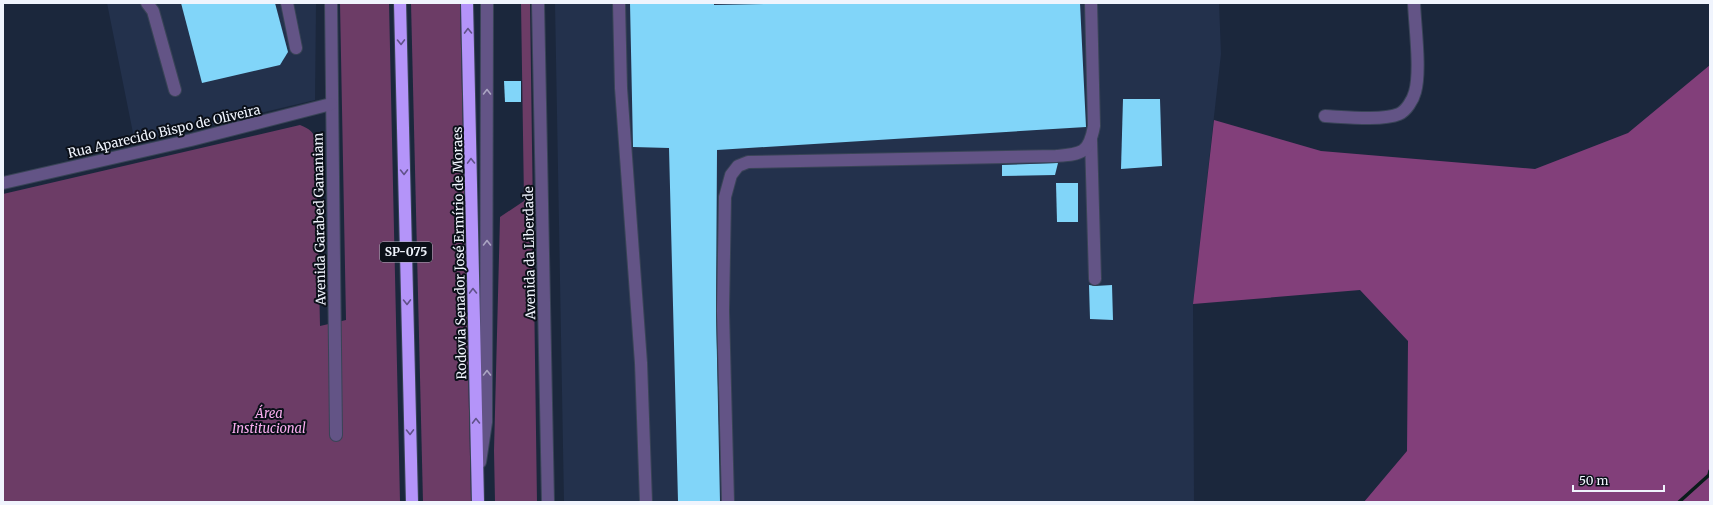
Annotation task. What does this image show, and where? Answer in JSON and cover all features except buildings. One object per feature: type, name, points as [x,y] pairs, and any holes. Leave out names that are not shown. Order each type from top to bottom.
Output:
[{"type":"highway","name":"SP-075","points":[[400,3],[412,502]]},
{"type":"highway","name":"Rodovia Senador José Ermírio de Moraes","points":[[467,3],[478,502]]},
{"type":"street","points":[[147,3],[153,11],[175,90]]},
{"type":"street","points":[[296,48],[287,3],[298,3]]},
{"type":"street","name":"Avenida Garabed Gananiam","points":[[331,3],[336,435]]},
{"type":"street","points":[[477,481],[486,422],[487,3]]},
{"type":"street","name":"Avenida da Liberdade","points":[[538,3],[548,502]]},
{"type":"street","points":[[619,3],[621,88],[641,363],[646,502]]},
{"type":"street","points":[[728,502],[723,311],[725,197],[731,175],[738,166],[748,162],[1056,156],[1078,154],[1086,149],[1091,139],[1094,126],[1091,3]]},
{"type":"street","points":[[1325,116],[1385,118],[1400,114],[1410,104],[1415,92],[1417,71],[1414,3]]},
{"type":"street","name":"Rua Aparecido Bispo de Oliveira","points":[[3,183],[191,140],[331,104]]},
{"type":"street","points":[[1091,139],[1095,280]]},
{"type":"shaded area","points":[[107,3],[316,3],[315,100],[135,143]]},
{"type":"shaded area","points":[[555,3],[1219,3],[1221,54],[1193,304],[1194,502],[564,502]]},
{"type":"shaded area","points":[[1710,65],[1710,502],[1364,502],[1407,451],[1408,341],[1360,290],[1193,304],[1214,120],[1321,151],[1535,169],[1628,133]]},
{"type":"green space","name":"Área Institucional","points":[[340,3],[389,3],[400,502],[3,502],[3,194],[300,125],[311,131],[316,142],[320,326],[346,320]]},
{"type":"green space","points":[[411,3],[460,3],[471,502],[423,502]]},
{"type":"green space","points":[[521,3],[530,3],[537,502],[495,502],[494,451],[500,217],[524,201]]},
{"type":"waterway","points":[[1679,502],[1709,475],[1710,471]]}]
